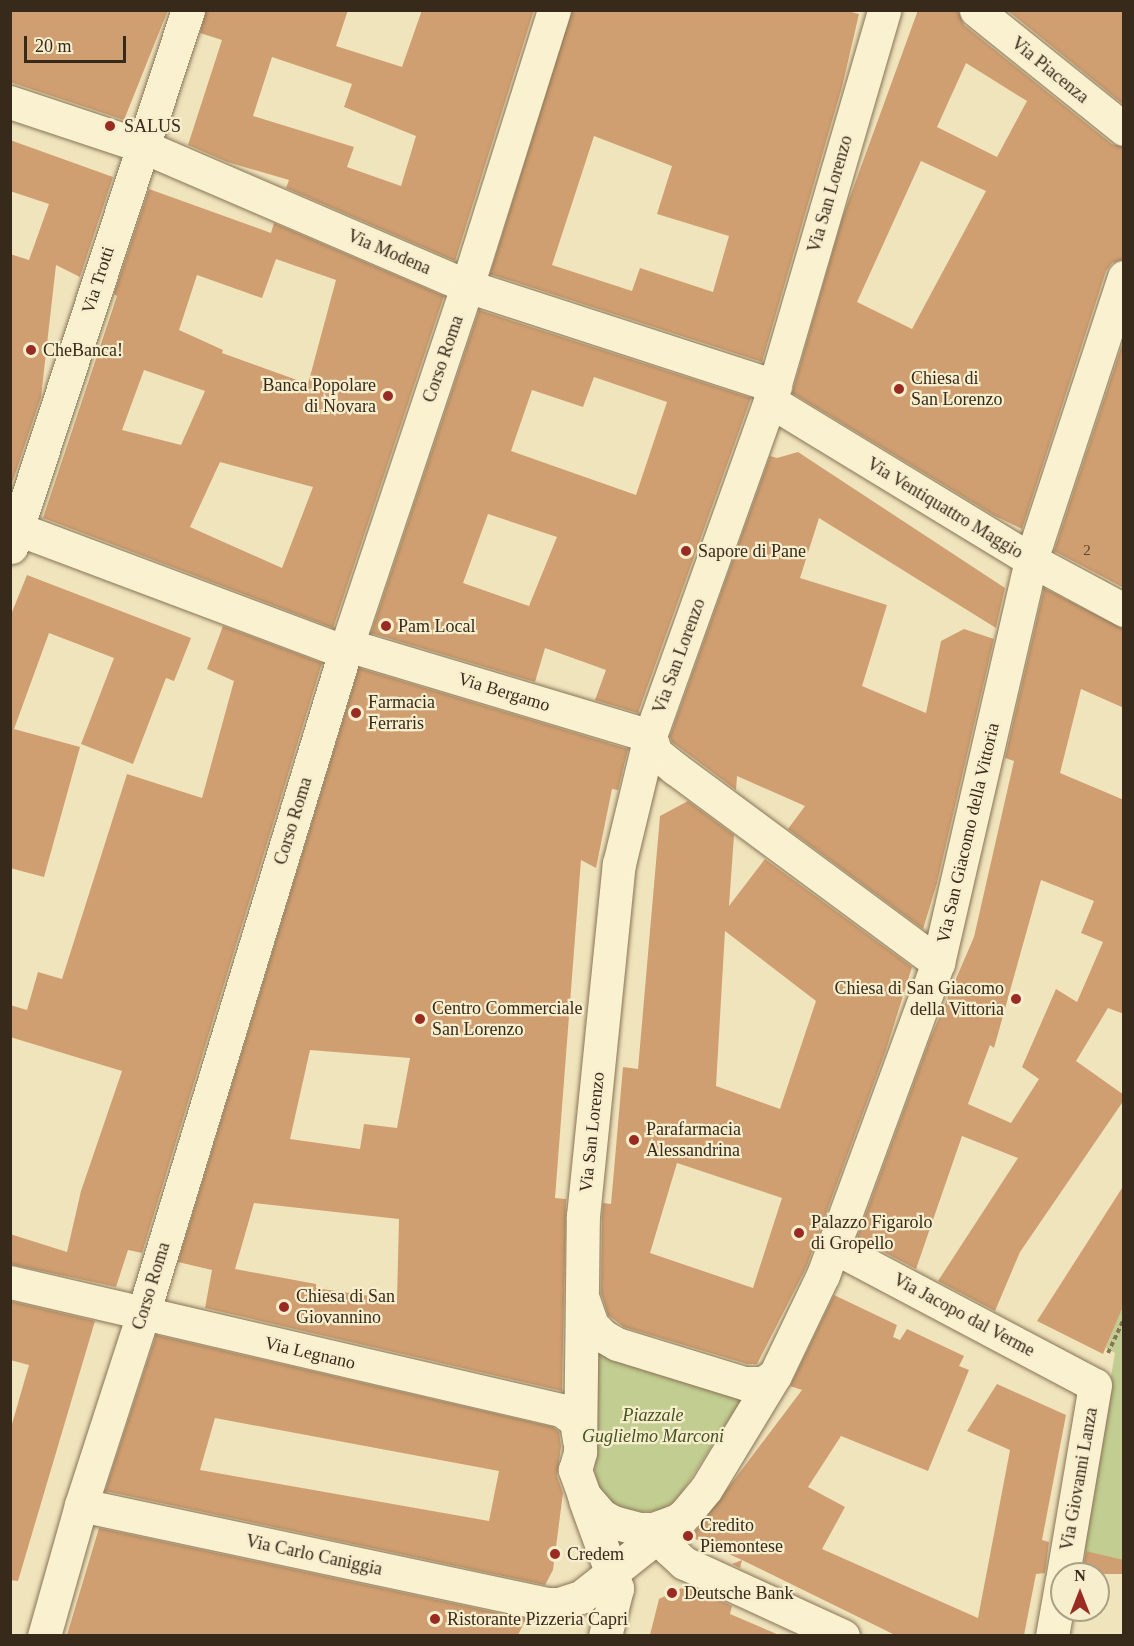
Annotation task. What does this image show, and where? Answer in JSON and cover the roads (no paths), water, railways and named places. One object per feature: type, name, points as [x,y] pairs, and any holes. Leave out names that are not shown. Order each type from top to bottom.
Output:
[{"type":"street","name":"Via Trotti","points":[[13,534],[188,10]]},
{"type":"street","name":"Corso Roma","points":[[44,1635],[81,1505],[143,1314],[346,645],[467,286],[554,10]]},
{"type":"street","name":"Via San Lorenzo","points":[[580,1452],[583,1216],[620,864],[650,736],[772,393],[884,10]]},
{"type":"street","name":"Via Piacenza","points":[[976,10],[1124,129]]},
{"type":"street","name":"Via Modena","points":[[10,102],[142,146],[467,286],[772,393]]},
{"type":"street","name":"Via San Giacomo della Vittoria","points":[[775,1375],[823,1275],[938,963],[1031,560],[1124,277]]},
{"type":"street","name":"Via Ventiquattro Maggio","points":[[772,393],[1031,560],[1124,610]]},
{"type":"street","name":"Via Bergamo","points":[[13,534],[209,599],[295,635],[334,648],[346,645],[650,736]]},
{"type":"street","points":[[650,736],[656,753],[938,963]]},
{"type":"street","name":"Via Jacopo dal Verme","points":[[832,1246],[1095,1385]]},
{"type":"street","name":"Via Legnano","points":[[10,1282],[561,1410],[573,1418],[578,1426],[580,1452]]},
{"type":"street","points":[[581,1282],[589,1320],[598,1332],[612,1342],[744,1383],[763,1383],[775,1375]]},
{"type":"street","points":[[546,1604],[576,1600],[609,1581],[666,1537],[706,1489],[775,1375]]},
{"type":"street","name":"Via Giovanni Lanza","points":[[1065,1562],[1095,1385]]},
{"type":"street","points":[[546,1604],[594,1634],[609,1581],[575,1470],[580,1452]]},
{"type":"street","points":[[584,1495],[602,1516],[613,1522],[639,1529],[666,1525],[689,1511]]},
{"type":"street","name":"Via Carlo Caniggia","points":[[81,1505],[546,1604]]},
{"type":"street","points":[[609,1581],[689,1511]]},
{"type":"street","points":[[666,1537],[673,1554],[696,1568],[843,1635]]},
{"type":"place","name":"SALUS","points":[[110,126]]},
{"type":"place","name":"CheBanca!","points":[[31,350]]},
{"type":"place","name":"Chiesa di San Lorenzo","points":[[899,389]]},
{"type":"place","name":"Banca Popolare di Novara","points":[[388,396]]},
{"type":"place","name":"Sapore di Pane","points":[[686,551]]},
{"type":"place","name":"Pam Local","points":[[386,626]]},
{"type":"place","name":"Farmacia Ferraris","points":[[356,713]]},
{"type":"place","name":"Chiesa di San Giacomo della Vittoria","points":[[1016,999]]},
{"type":"place","name":"Centro Commerciale San Lorenzo","points":[[420,1019]]},
{"type":"place","name":"Parafarmacia Alessandrina","points":[[634,1140]]},
{"type":"place","name":"Palazzo Figarolo di Gropello","points":[[799,1233]]},
{"type":"place","name":"Chiesa di San Giovannino","points":[[284,1307]]},
{"type":"place","name":"Credito Piemontese","points":[[688,1536]]},
{"type":"place","name":"Credem","points":[[555,1554]]},
{"type":"place","name":"Deutsche Bank","points":[[672,1593]]},
{"type":"place","name":"Ristorante Pizzeria Capri","points":[[435,1619]]},
{"type":"park label","name":"Piazzale Guglielmo Marconi","points":[[653,1426]]}]
